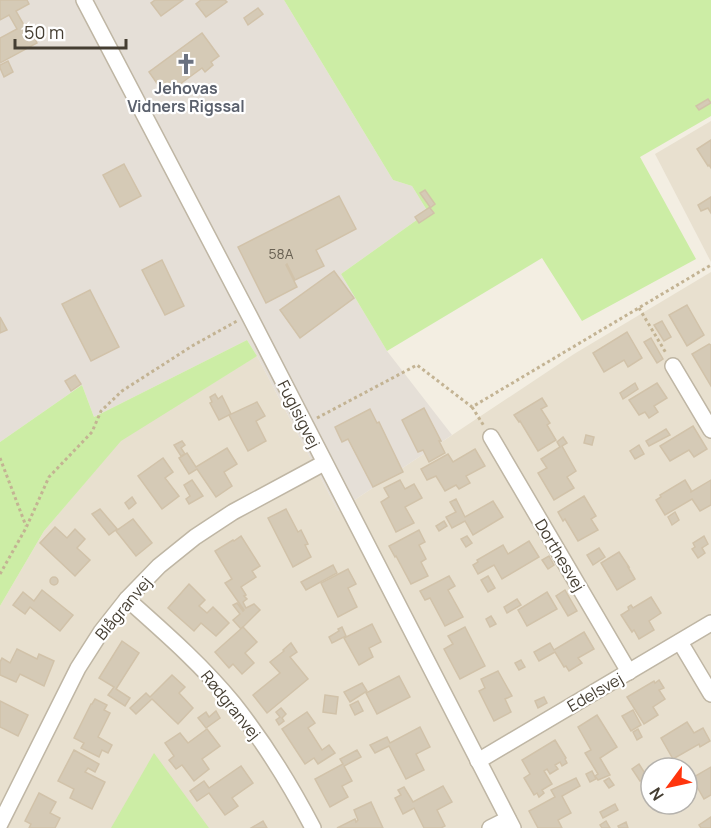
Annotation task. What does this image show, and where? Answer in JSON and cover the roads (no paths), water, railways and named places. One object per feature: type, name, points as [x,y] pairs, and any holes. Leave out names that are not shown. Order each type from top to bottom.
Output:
[{"type":"street","name":"Fuglsigvej","points":[[84,0],[511,824]]},
{"type":"street","points":[[673,366],[711,430]]},
{"type":"street","name":"Dorthesvej","points":[[491,438],[629,672]]},
{"type":"street","name":"Blågranvej","points":[[0,824],[78,668],[101,632],[128,599],[159,566],[195,537],[233,512],[324,463]]},
{"type":"street","name":"Rødgranvej","points":[[128,599],[194,660],[232,702],[266,748],[296,796],[312,828]]},
{"type":"street","name":"Edelsvej","points":[[478,761],[711,623]]},
{"type":"street","points":[[680,642],[711,694]]},
{"type":"street","points":[[490,828],[511,824]]},
{"type":"place","name":"Jehovas Vidners Rigssal","points":[[186,64]]}]
